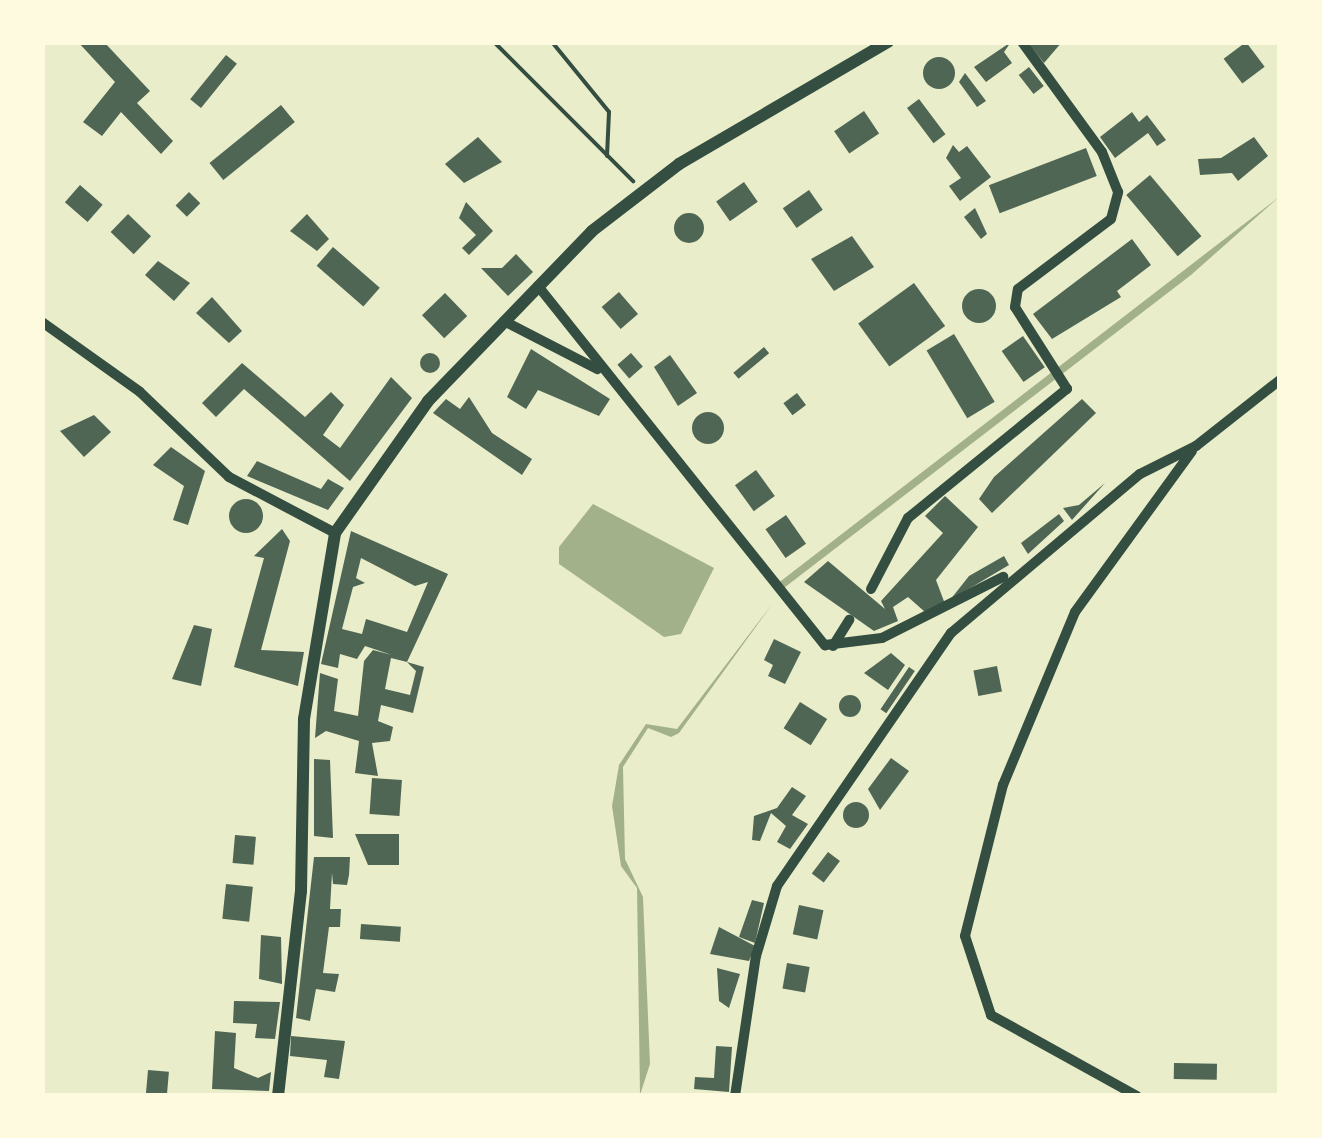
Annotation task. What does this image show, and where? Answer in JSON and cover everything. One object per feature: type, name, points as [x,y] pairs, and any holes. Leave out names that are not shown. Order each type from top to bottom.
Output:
[{"type":"street","points":[[278,1096],[301,890],[304,720],[335,533],[428,402],[538,286],[643,191],[888,42]]},
{"type":"street","points":[[871,590],[908,518],[1066,381],[1055,358],[1015,307],[1018,289],[1111,219],[1118,192],[1102,152],[1022,42]]},
{"type":"street","points":[[538,286],[602,372],[649,420],[783,603],[834,646],[882,638],[1014,571]]},
{"type":"street","points":[[504,321],[602,372]]},
{"type":"street","points":[[42,322],[125,379],[229,477],[335,533]]},
{"type":"street","points":[[735,1096],[756,956],[796,852],[951,633],[1014,571],[1140,474],[1196,446],[1280,380]]},
{"type":"street","points":[[1137,1096],[992,1015],[964,936],[1003,785],[1075,612],[1196,446]]},
{"type":"street","points":[[834,646],[849,620]]},
{"type":"path","points":[[494,42],[643,191]]},
{"type":"path","points":[[552,42],[609,112],[607,156]]},
{"type":"shaded area","points":[[1279,197],[1191,275],[780,591],[777,584]]},
{"type":"shaded area","points":[[593,504],[714,568],[681,634],[664,637],[559,564],[559,547]]},
{"type":"shaded area","points":[[773,603],[679,733],[671,737],[648,728],[623,767],[625,859],[643,897],[650,1064],[640,1095],[637,888],[621,866],[612,806],[619,765],[646,724],[677,729]]},
{"type":"building","points":[[78,42],[104,42],[150,91],[137,103],[173,141],[161,154],[121,112],[102,136],[83,122],[115,82]]},
{"type":"building","points":[[1011,42],[1004,52],[1012,63],[986,82],[974,67]]},
{"type":"building","points":[[1033,42],[1062,42],[1044,63],[1030,45]]},
{"type":"building","points":[[1246,42],[1265,67],[1242,84],[1224,59]]},
{"type":"building","points":[[226,55],[237,64],[201,108],[190,99]]},
{"type":"building","points":[[939,57],[950,62],[955,73],[950,84],[939,89],[928,84],[923,73],[928,62]]},
{"type":"building","points":[[1029,67],[1044,86],[1034,94],[1019,75]]},
{"type":"building","points":[[965,73],[986,101],[977,107],[959,82]]},
{"type":"building","points":[[919,99],[945,134],[934,143],[907,108]]},
{"type":"building","points":[[281,105],[295,122],[223,180],[210,163]]},
{"type":"building","points":[[864,111],[879,133],[849,154],[834,131]]},
{"type":"building","points":[[1132,112],[1139,122],[1147,115],[1166,140],[1157,146],[1148,133],[1115,158],[1100,137]]},
{"type":"building","points":[[478,137],[502,162],[464,183],[445,164]]},
{"type":"building","points":[[1254,137],[1268,156],[1238,181],[1232,173],[1200,175],[1198,159],[1221,158]]},
{"type":"building","points":[[953,145],[959,152],[967,146],[991,177],[960,201],[949,186],[961,178],[946,158]]},
{"type":"building","points":[[1086,148],[1097,176],[1000,213],[989,185]]},
{"type":"building","points":[[1150,175],[1201,236],[1178,256],[1126,195]]},
{"type":"building","points":[[744,182],[758,202],[730,221],[716,202]]},
{"type":"building","points":[[80,185],[103,205],[88,222],[65,202]]},
{"type":"building","points":[[809,190],[823,210],[797,228],[783,208]]},
{"type":"building","points":[[189,192],[200,203],[187,217],[176,205]]},
{"type":"building","points":[[466,202],[493,231],[469,255],[462,248],[476,235],[459,218]]},
{"type":"building","points":[[975,208],[987,234],[981,239],[964,217]]},
{"type":"building","points":[[689,213],[700,217],[704,228],[700,239],[689,243],[678,239],[674,228],[678,217]]},
{"type":"building","points":[[128,214],[151,236],[134,254],[111,232]]},
{"type":"building","points":[[307,214],[329,239],[317,251],[290,231]]},
{"type":"building","points":[[852,236],[874,267],[834,291],[811,259]]},
{"type":"building","points":[[1132,239],[1151,265],[1117,291],[1121,297],[1052,339],[1033,314]]},
{"type":"building","points":[[333,247],[380,288],[363,307],[317,266]]},
{"type":"building","points":[[516,254],[533,272],[508,296],[481,268],[502,268]]},
{"type":"building","points":[[158,261],[190,283],[174,301],[145,275]]},
{"type":"building","points":[[914,283],[945,326],[889,366],[858,324]]},
{"type":"building","points":[[979,289],[991,294],[996,306],[991,318],[979,323],[967,318],[962,306],[967,294]]},
{"type":"building","points":[[619,292],[638,314],[621,329],[602,307]]},
{"type":"building","points":[[445,293],[467,316],[444,338],[422,315]]},
{"type":"building","points":[[212,297],[242,331],[229,343],[196,313]]},
{"type":"building","points":[[954,334],[995,402],[967,418],[927,350]]},
{"type":"building","points":[[1023,336],[1045,367],[1023,382],[1002,351]]},
{"type":"building","points":[[764,347],[769,353],[739,379],[733,373]]},
{"type":"building","points":[[531,349],[610,399],[599,416],[538,390],[526,409],[507,397]]},
{"type":"building","points":[[426,353],[434,353],[440,363],[434,373],[426,373],[420,367],[420,359]]},
{"type":"building","points":[[631,353],[643,367],[629,378],[617,365]]},
{"type":"building","points":[[670,355],[697,393],[678,406],[654,367]]},
{"type":"building","points":[[242,363],[305,417],[331,392],[344,405],[323,435],[340,448],[391,377],[412,398],[350,481],[244,389],[216,417],[202,403]]},
{"type":"building","points":[[797,393],[806,405],[792,415],[783,403]]},
{"type":"building","points":[[469,397],[492,433],[532,459],[522,475],[433,413],[446,399],[460,409]]},
{"type":"building","points":[[1082,399],[1096,413],[992,513],[979,499],[994,477]]},
{"type":"building","points":[[708,412],[719,417],[724,428],[719,439],[708,444],[697,439],[692,428],[697,417]]},
{"type":"building","points":[[94,415],[111,432],[84,457],[60,431]]},
{"type":"building","points":[[171,447],[205,471],[188,525],[173,520],[184,486],[153,465]]},
{"type":"building","points":[[257,461],[321,489],[328,479],[344,488],[328,510],[247,476]]},
{"type":"building","points":[[756,470],[775,496],[754,511],[735,485]]},
{"type":"building","points":[[1105,483],[1072,520],[1063,508],[1079,505]]},
{"type":"building","points":[[945,496],[978,527],[936,580],[945,604],[925,612],[908,597],[893,607],[898,621],[874,631],[804,582],[828,561],[885,609],[881,601],[943,533],[925,516]]},
{"type":"building","points":[[246,499],[258,504],[263,516],[258,528],[246,533],[234,528],[229,516],[234,504]]},
{"type":"building","points":[[1059,514],[1064,521],[1028,554],[1021,543]]},
{"type":"building","points":[[786,515],[806,544],[786,558],[766,529]]},
{"type":"building","points":[[282,529],[290,541],[261,650],[304,652],[298,686],[234,667],[264,558],[254,556]]},
{"type":"building","points":[[351,531],[448,574],[407,662],[424,667],[413,713],[381,705],[378,721],[393,727],[390,741],[372,743],[378,776],[355,773],[359,741],[326,731],[315,738],[320,673],[338,679],[334,711],[358,716],[364,661],[373,650],[392,655],[365,646],[357,659],[340,654],[338,668],[321,664]],"holes":[[[361,558],[415,586],[428,582],[407,632],[366,619],[362,634],[342,629],[353,587],[365,583],[356,578]],[[391,658],[407,662],[416,671],[410,695],[385,689]]]},
{"type":"building","points":[[1004,556],[1009,565],[950,600],[969,576]]},
{"type":"building","points":[[194,625],[212,629],[201,686],[172,679]]},
{"type":"building","points":[[774,639],[801,652],[785,684],[768,676],[773,665],[764,660]]},
{"type":"building","points":[[891,653],[905,665],[888,690],[864,673]]},
{"type":"building","points":[[997,666],[1002,692],[978,696],[973,671]]},
{"type":"building","points":[[909,667],[915,671],[886,713],[880,709]]},
{"type":"building","points":[[850,695],[858,698],[858,714],[850,717],[842,714],[839,706],[842,698]]},
{"type":"building","points":[[800,702],[827,719],[811,745],[784,728]]},
{"type":"building","points":[[891,758],[909,771],[880,810],[868,789]]},
{"type":"building","points":[[314,759],[330,760],[333,838],[314,836]]},
{"type":"building","points":[[372,778],[402,780],[399,816],[369,814]]},
{"type":"building","points":[[792,787],[806,796],[792,815],[808,824],[790,849],[777,842],[786,826],[771,813],[760,841],[752,840],[754,816],[777,808]]},
{"type":"building","points":[[856,802],[865,806],[869,815],[865,824],[856,828],[847,824],[843,815],[847,806]]},
{"type":"building","points":[[355,834],[399,834],[399,865],[368,865]]},
{"type":"building","points":[[235,835],[256,837],[253,865],[233,863]]},
{"type":"building","points":[[828,852],[840,861],[824,883],[812,874]]},
{"type":"building","points":[[314,857],[350,857],[347,885],[333,884],[332,873],[330,909],[341,909],[340,927],[329,927],[323,973],[339,974],[335,992],[316,989],[310,1021],[296,1018]]},
{"type":"building","points":[[226,884],[253,887],[249,922],[222,919]]},
{"type":"building","points":[[752,900],[764,903],[755,943],[739,937]]},
{"type":"building","points":[[799,905],[823,910],[817,940],[793,934]]},
{"type":"building","points":[[361,924],[401,927],[400,942],[360,939]]},
{"type":"building","points":[[719,927],[755,946],[749,961],[710,954]]},
{"type":"building","points":[[261,935],[281,937],[282,984],[259,979]]},
{"type":"building","points":[[787,963],[810,967],[805,993],[782,989]]},
{"type":"building","points":[[717,968],[740,974],[729,1008],[719,1001]]},
{"type":"building","points":[[234,1001],[280,1002],[275,1039],[255,1038],[257,1024],[233,1023]]},
{"type":"building","points":[[215,1031],[236,1033],[234,1068],[258,1078],[271,1072],[269,1091],[212,1089]]},
{"type":"building","points":[[291,1036],[345,1041],[339,1079],[324,1077],[327,1060],[290,1056]]},
{"type":"building","points":[[716,1046],[732,1047],[729,1092],[694,1089],[695,1077],[714,1078]]},
{"type":"building","points":[[1174,1063],[1217,1064],[1217,1080],[1174,1079]]},
{"type":"building","points":[[148,1070],[169,1072],[167,1096],[146,1096]]}]
